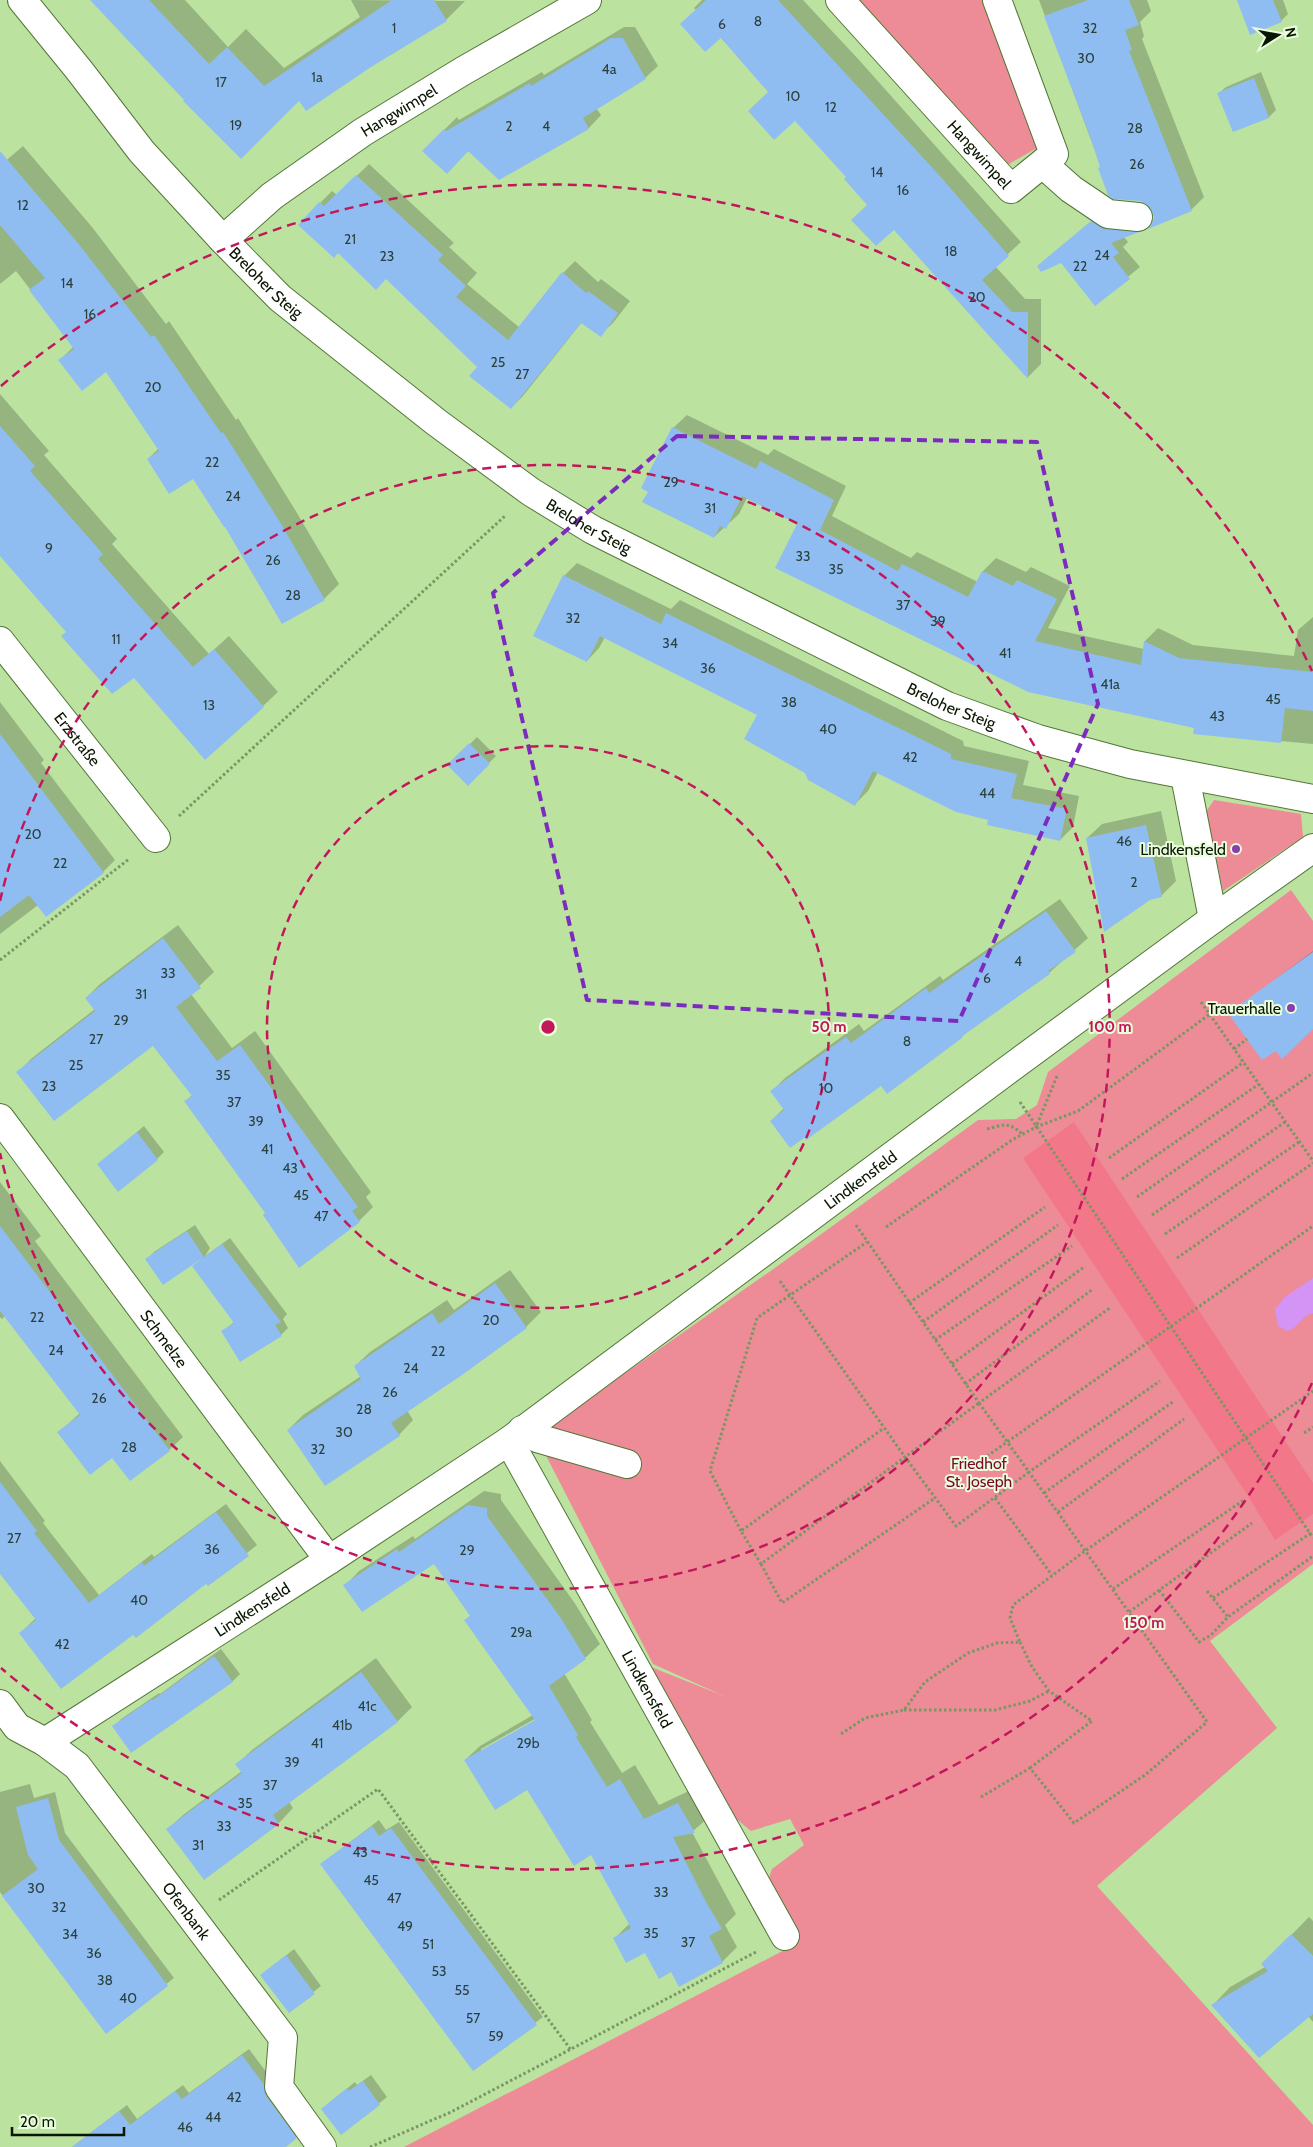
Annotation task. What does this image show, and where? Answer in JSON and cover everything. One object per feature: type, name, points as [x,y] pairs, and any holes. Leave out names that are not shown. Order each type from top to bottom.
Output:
[{"type":"street","name":"Breloher Steig","points":[[22,0],[142,152],[222,240],[280,298],[436,422],[531,492],[594,530],[947,706],[1038,739],[1130,764],[1185,776],[1313,798]]},
{"type":"street","name":"Hangwimpel","points":[[222,240],[272,196],[363,132],[587,0]]},
{"type":"street","name":"Hangwimpel","points":[[840,0],[1011,189],[1043,164]]},
{"type":"street","points":[[997,0],[1054,154],[1043,164],[1071,189],[1108,214],[1138,217]]},
{"type":"street","name":"Erzstraße","points":[[0,641],[156,838]]},
{"type":"street","points":[[1185,776],[1213,919]]},
{"type":"street","name":"Lindkensfeld","points":[[45,1742],[329,1560],[515,1436],[1001,1074],[1313,848]]},
{"type":"street","name":"Schmelze","points":[[0,1118],[329,1560]]},
{"type":"street","points":[[515,1436],[537,1438],[627,1464]]},
{"type":"street","name":"Lindkensfeld","points":[[515,1436],[785,1936]]},
{"type":"street","name":"Ofenbank","points":[[0,1704],[17,1726],[45,1742],[77,1766],[283,2038],[279,2087],[322,2147]]},
{"type":"path","points":[[0,960],[156,838],[531,492]]},
{"type":"path","points":[[1177,1258],[1313,1162],[1201,1002]]},
{"type":"path","points":[[886,1227],[1022,1134],[1078,1111],[1210,1014]]},
{"type":"path","points":[[1234,1049],[1247,1039]]},
{"type":"path","points":[[1109,1158],[1244,1062]]},
{"type":"path","points":[[1137,1198],[1313,1073]]},
{"type":"path","points":[[1001,1074],[1312,1536],[1213,1598]]},
{"type":"path","points":[[1036,1127],[1058,1076]]},
{"type":"path","points":[[1122,1178],[1259,1084]]},
{"type":"path","points":[[1152,1215],[1285,1122]]},
{"type":"path","points":[[979,1131],[1005,1125],[1013,1126],[1022,1134]]},
{"type":"path","points":[[1165,1234],[1299,1142]]},
{"type":"path","points":[[909,1303],[1045,1207]]},
{"type":"path","points":[[852,1220],[1006,1442],[1207,1722],[1145,1775],[1074,1823],[1030,1768]]},
{"type":"path","points":[[922,1322],[1058,1225]]},
{"type":"path","points":[[983,1459],[1313,1226]]},
{"type":"path","points":[[867,1242],[757,1318],[710,1471],[741,1531],[782,1602],[935,1498]]},
{"type":"path","points":[[935,1340],[1072,1246]]},
{"type":"path","points":[[760,1254],[905,1458],[956,1526],[1160,1380]]},
{"type":"path","points":[[952,1364],[1084,1267]]},
{"type":"path","points":[[965,1384],[1093,1289]]},
{"type":"path","points":[[761,1564],[1111,1307]]},
{"type":"path","points":[[981,1797],[1030,1768],[1092,1721],[1049,1691],[1032,1667],[1010,1618],[1013,1605],[1085,1551],[1313,1391]]},
{"type":"path","points":[[1044,1493],[1174,1401]]},
{"type":"path","points":[[1058,1512],[1184,1419]]},
{"type":"path","points":[[1304,1433],[1313,1427]]},
{"type":"path","points":[[741,1531],[884,1428]]},
{"type":"path","points":[[995,1498],[1052,1575]]},
{"type":"path","points":[[1113,1589],[1244,1500]]},
{"type":"path","points":[[1129,1612],[1252,1523]]},
{"type":"path","points":[[1160,1590],[1200,1642],[1211,1635],[1228,1617],[1313,1556]]},
{"type":"path","points":[[1207,1591],[1228,1617]]},
{"type":"path","points":[[904,1710],[925,1682],[968,1653],[997,1643],[1020,1642]]},
{"type":"path","points":[[841,1734],[865,1718],[904,1710],[995,1710],[1030,1701],[1049,1691]]},
{"type":"path","points":[[192,1918],[378,1789],[571,2050]]},
{"type":"path","points":[[370,2147],[451,2112],[785,1936]]},
{"type":"highlighted area","points":[[677,436],[1037,442],[1098,704],[959,1021],[587,1000],[493,593]]},
{"type":"green space","points":[[850,0],[987,0],[1042,145],[1002,168]]},
{"type":"green space","points":[[1214,800],[1301,814],[1303,837],[1223,891],[1206,812]]},
{"type":"green space","name":"Friedhof St. Joseph","points":[[1291,890],[1313,921],[1313,1564],[1210,1641],[1277,1728],[1097,1886],[1313,2125],[1313,2147],[404,2147],[798,1943],[767,1883],[772,1869],[804,1845],[790,1819],[751,1831],[728,1812],[646,1665],[724,1696],[653,1664],[537,1438],[570,1412],[772,1270],[978,1120],[1016,1119],[1037,1105],[1048,1072]]},
{"type":"shaded area","points":[[1074,1122],[1313,1483],[1313,1514],[1275,1540],[1248,1496],[1023,1158]]},
{"type":"shaded area","points":[[1313,1278],[1313,1313],[1287,1331],[1278,1326],[1275,1309],[1285,1297]]},
{"type":"building","points":[[90,0],[149,0],[209,64],[227,47],[264,86],[392,0],[434,0],[447,21],[371,67],[306,111],[299,101],[241,159],[183,101]]},
{"type":"building","points":[[706,0],[778,0],[939,175],[1009,256],[982,280],[1012,312],[1028,312],[1028,379],[894,230],[876,246],[851,220],[867,205],[844,179],[846,177],[795,121],[774,140],[748,111],[768,92],[721,38],[705,52],[680,24]]},
{"type":"building","points":[[1088,0],[1129,0],[1139,25],[1125,30],[1132,50],[1129,51],[1192,211],[1148,229],[1154,218],[1152,211],[1147,205],[1140,201],[1113,199],[1108,195],[1098,168],[1100,167],[1090,136],[1044,16]]},
{"type":"building","points":[[1237,0],[1273,0],[1282,22],[1250,35]]},
{"type":"building","points":[[611,38],[623,38],[646,79],[583,118],[589,129],[499,180],[468,151],[447,174],[422,151],[444,129],[446,131],[530,83],[531,86]]},
{"type":"building","points":[[1254,78],[1269,118],[1233,132],[1217,93]]},
{"type":"building","points":[[0,151],[77,242],[151,337],[154,335],[221,433],[223,432],[280,522],[325,600],[282,624],[225,527],[193,479],[169,494],[147,459],[159,451],[106,372],[82,391],[58,360],[74,349],[29,290],[45,278],[0,225]]},
{"type":"building","points":[[356,175],[443,255],[438,260],[466,286],[456,297],[508,340],[562,272],[586,293],[588,291],[618,313],[601,337],[581,323],[511,409],[469,376],[477,367],[386,279],[376,290],[338,253],[334,258],[298,225],[319,202],[324,206]]},
{"type":"building","points":[[1091,221],[1106,229],[1139,232],[1111,243],[1119,253],[1113,257],[1130,279],[1095,306],[1061,263],[1041,272],[1037,266]]},
{"type":"building","points":[[0,426],[35,466],[30,471],[103,554],[98,559],[193,667],[214,649],[264,707],[205,760],[134,678],[112,694],[61,636],[66,632],[0,556]]},
{"type":"building","points":[[672,427],[756,469],[760,461],[834,500],[820,530],[898,571],[902,564],[968,597],[982,571],[1013,586],[1017,580],[1057,599],[1035,641],[1141,665],[1144,641],[1179,658],[1313,672],[1313,711],[1285,708],[1281,743],[1193,734],[1194,728],[1028,692],[775,568],[797,524],[742,496],[726,529],[720,526],[714,538],[642,502],[648,492],[641,488]]},
{"type":"building","points":[[563,575],[661,624],[666,613],[951,754],[951,759],[1017,774],[1011,798],[1067,809],[1060,841],[987,825],[988,820],[956,812],[873,771],[855,806],[808,780],[805,773],[744,739],[757,715],[600,636],[587,662],[533,636]]},
{"type":"building","points":[[0,734],[104,873],[46,917],[29,895],[0,917]]},
{"type":"building","points":[[469,743],[490,764],[468,786],[447,765]]},
{"type":"building","points":[[1146,825],[1162,897],[1150,900],[1104,932],[1086,838]]},
{"type":"building","points":[[1046,911],[1076,952],[1048,971],[1050,974],[961,1037],[887,1094],[881,1086],[806,1140],[804,1138],[790,1148],[770,1121],[784,1110],[770,1091],[846,1037],[851,1043],[926,988],[929,993]]},
{"type":"building","points":[[163,938],[201,988],[176,1007],[217,1061],[240,1045],[358,1207],[352,1211],[360,1222],[299,1268],[263,1215],[265,1213],[184,1101],[192,1096],[153,1046],[54,1121],[16,1072],[95,1011],[85,998]]},
{"type":"building","name":"Trauerhalle","points":[[1313,952],[1313,1029],[1282,1059],[1276,1051],[1262,1060],[1228,1013]]},
{"type":"building","points":[[137,1132],[158,1160],[118,1192],[97,1164]]},
{"type":"building","points":[[0,1226],[170,1451],[130,1481],[112,1458],[90,1475],[57,1432],[80,1415],[0,1311]]},
{"type":"building","points":[[187,1231],[204,1257],[163,1285],[145,1259]]},
{"type":"building","points":[[222,1244],[281,1322],[275,1325],[282,1336],[240,1362],[221,1331],[234,1323],[192,1266]]},
{"type":"building","points":[[495,1283],[527,1328],[391,1423],[400,1436],[325,1486],[287,1430],[361,1379],[354,1366],[432,1313],[439,1324]]},
{"type":"building","points":[[0,1482],[37,1531],[34,1533],[89,1603],[142,1562],[144,1566],[216,1512],[249,1556],[208,1586],[206,1584],[136,1638],[133,1635],[61,1689],[19,1633],[36,1620],[0,1574]]},
{"type":"building","points":[[468,1505],[487,1508],[487,1516],[560,1617],[586,1659],[549,1686],[578,1735],[576,1737],[607,1787],[620,1779],[644,1819],[678,1803],[695,1833],[673,1837],[722,1929],[709,1936],[723,1963],[679,1987],[671,1972],[659,1979],[645,1953],[626,1963],[613,1938],[631,1928],[591,1855],[574,1866],[527,1790],[495,1810],[464,1760],[535,1720],[464,1620],[470,1616],[434,1564],[362,1612],[343,1585],[397,1549],[399,1552]]},
{"type":"building","points":[[214,1656],[233,1682],[131,1753],[112,1726],[153,1700]]},
{"type":"building","points":[[361,1672],[398,1722],[273,1815],[279,1824],[204,1880],[166,1829],[242,1773],[235,1764]]},
{"type":"building","points":[[48,1798],[59,1840],[168,1986],[106,2034],[2,1896],[38,1869],[28,1855],[16,1807]]},
{"type":"building","points":[[372,1826],[379,1836],[391,1828],[537,2025],[473,2071],[320,1864]]},
{"type":"building","points":[[1291,1934],[1313,1956],[1313,2014],[1259,2058],[1211,2005],[1268,1971],[1261,1964]]},
{"type":"building","points":[[286,1955],[315,1994],[289,2013],[260,1975]]},
{"type":"building","points":[[242,2055],[264,2085],[266,2096],[297,2138],[286,2147],[72,2147],[119,2111],[130,2125],[175,2091],[182,2099]]},
{"type":"building","points":[[363,2081],[380,2105],[341,2135],[321,2109],[347,2088],[349,2091]]},
{"type":"place","name":"Lindkensfeld","points":[[1236,849]]},
{"type":"place","name":"Trauerhalle","points":[[1291,1008]]}]
